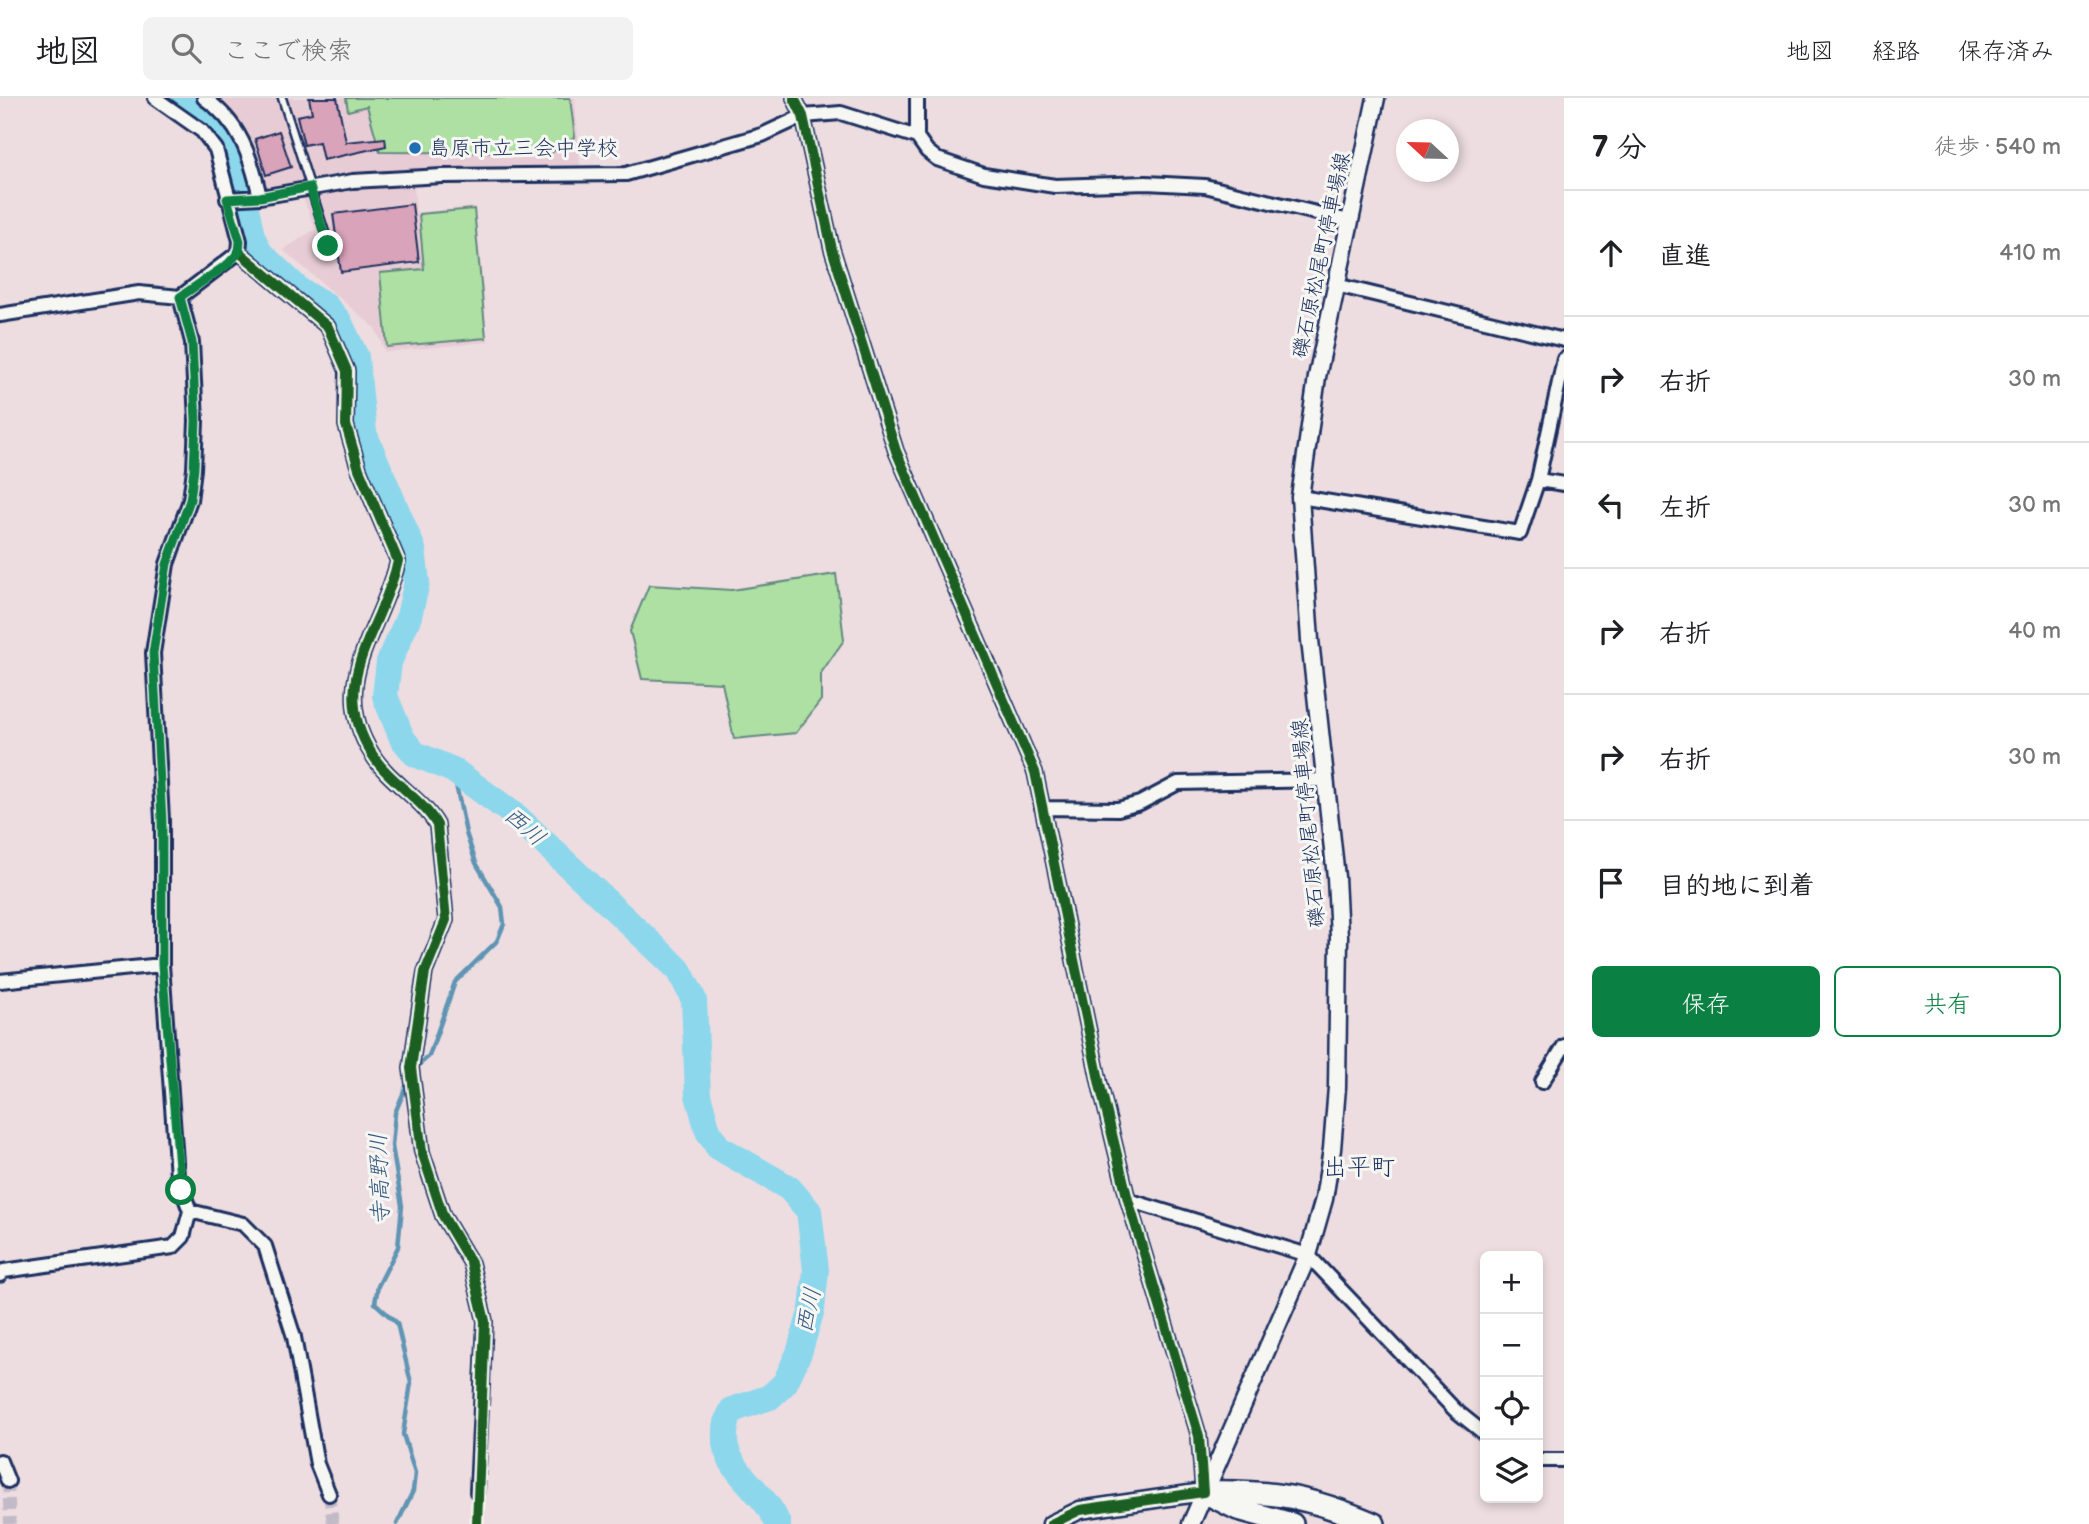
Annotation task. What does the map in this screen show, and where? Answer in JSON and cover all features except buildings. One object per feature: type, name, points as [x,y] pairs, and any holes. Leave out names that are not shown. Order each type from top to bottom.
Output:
[{"type":"highway","points":[[1203,1492],[1250,1491],[1292,1495],[1338,1508],[1374,1524]]},
{"type":"highway","points":[[1203,1492],[1238,1509],[1292,1524]]},
{"type":"main road","name":"礫石原松尾町停車場線","points":[[1191,1524],[1308,1255],[1324,1199],[1337,1087],[1339,937],[1326,780],[1310,640],[1300,498],[1317,377],[1376,98]]},
{"type":"main road","points":[[1051,1524],[1080,1510],[1203,1492]]},
{"type":"street","points":[[0,315],[139,293],[180,297],[228,264],[239,252],[240,241],[216,149],[202,131],[155,98]]},
{"type":"street","points":[[204,98],[223,111],[240,135],[254,167],[256,198]]},
{"type":"street","points":[[794,98],[803,116],[832,249],[897,451],[1035,772],[1062,889],[1100,1085],[1128,1200],[1199,1436],[1203,1492]]},
{"type":"street","points":[[917,98],[917,137]]},
{"type":"street","points":[[230,199],[256,198],[353,181],[442,176],[626,174],[762,135],[803,116],[841,113],[917,137],[937,159],[984,175],[1022,183],[1205,186],[1349,221]]},
{"type":"street","points":[[239,252],[328,327],[347,371],[346,425],[359,469],[398,561],[362,654],[352,698],[360,733],[372,754],[385,772],[432,815],[439,836],[446,920],[425,972],[411,1068],[422,1152],[443,1216],[471,1263],[485,1321],[477,1492]]},
{"type":"street","points":[[1336,285],[1564,340]]},
{"type":"street","points":[[0,1275],[4,1271],[173,1247],[183,1237],[190,1211],[177,1176],[162,965],[162,820],[153,653],[167,564],[190,500],[196,421],[192,342],[180,297]]},
{"type":"street","points":[[1300,498],[1520,533],[1538,480],[1564,359]]},
{"type":"street","points":[[1538,480],[1564,484]]},
{"type":"street","points":[[1042,807],[1118,809],[1140,803],[1178,783],[1326,780]]},
{"type":"street","points":[[0,981],[162,965]]},
{"type":"street","points":[[1542,1082],[1564,1046]]},
{"type":"street","points":[[1128,1200],[1308,1255],[1455,1410],[1480,1430]]},
{"type":"street","points":[[190,1211],[243,1224],[265,1246],[294,1337],[317,1464],[328,1493]]},
{"type":"street","points":[[1543,1460],[1564,1460]]},
{"type":"street","points":[[0,1461],[8,1481]]},
{"type":"lane","points":[[282,98],[328,246]]},
{"type":"shaded area","name":"島原市立三会中学校","points":[[216,98],[575,98],[580,165],[432,168],[351,175],[264,191],[245,132],[228,106]]},
{"type":"shaded area","name":"島原市立三会中学校","points":[[414,184],[416,213],[475,207],[488,342],[385,352],[375,328],[283,250],[315,229],[303,198],[320,192]]},
{"type":"green space","points":[[346,98],[570,98],[575,137],[551,153],[380,152],[367,106],[348,111]]},
{"type":"green space","points":[[474,209],[486,338],[387,347],[380,273],[424,269],[419,214]]},
{"type":"green space","points":[[836,574],[844,640],[821,673],[821,700],[796,733],[734,739],[722,683],[642,679],[630,631],[649,585],[732,590]]},
{"type":"waterway","name":"西川","points":[[182,98],[222,127],[233,147],[252,236],[260,253],[300,291],[324,304],[339,321],[356,357],[364,433],[413,549],[417,582],[409,616],[389,662],[385,696],[402,738],[415,754],[453,770],[516,816],[679,970],[694,1000],[698,1095],[708,1131],[718,1147],[789,1188],[809,1211],[816,1270],[812,1309],[799,1353],[785,1383],[770,1397],[732,1410],[726,1429],[725,1445],[730,1458],[770,1509],[778,1524]]},
{"type":"waterway","name":"寺高野川","points":[[415,1068],[429,1056],[455,982],[497,941],[504,924],[502,907],[476,863],[466,833],[453,770]]},
{"type":"waterway","name":"寺高野川","points":[[397,1524],[413,1491],[415,1473],[403,1434],[411,1383],[397,1323],[375,1303],[378,1286],[398,1247],[402,1206],[392,1146],[395,1113],[408,1082]]},
{"type":"tunnel","points":[[8,1481],[10,1524]]},
{"type":"tunnel","points":[[477,1492],[477,1524]]},
{"type":"tunnel","points":[[329,1494],[333,1524]]},
{"type":"cycle path","points":[[794,98],[803,116],[832,249],[896,451],[1035,772],[1100,1085],[1128,1200],[1199,1436],[1203,1492],[1080,1510],[1051,1524]]},
{"type":"cycle path","points":[[239,252],[328,327],[347,371],[346,425],[359,469],[398,561],[362,656],[354,703],[359,728],[372,754],[387,773],[423,806],[437,825],[446,920],[425,972],[411,1068],[422,1152],[443,1216],[471,1263],[485,1321],[477,1524]]},
{"type":"place","name":"島原市立三会中学校","points":[[415,148]]},
{"type":"district","name":"出平町","points":[[1359,1167]]},
{"type":"route","points":[[181,1190],[177,1176],[162,965],[162,820],[153,653],[167,564],[190,500],[194,469],[196,421],[192,342],[180,297],[228,264],[239,252],[240,241],[227,199],[260,197],[310,187],[328,246]]}]
